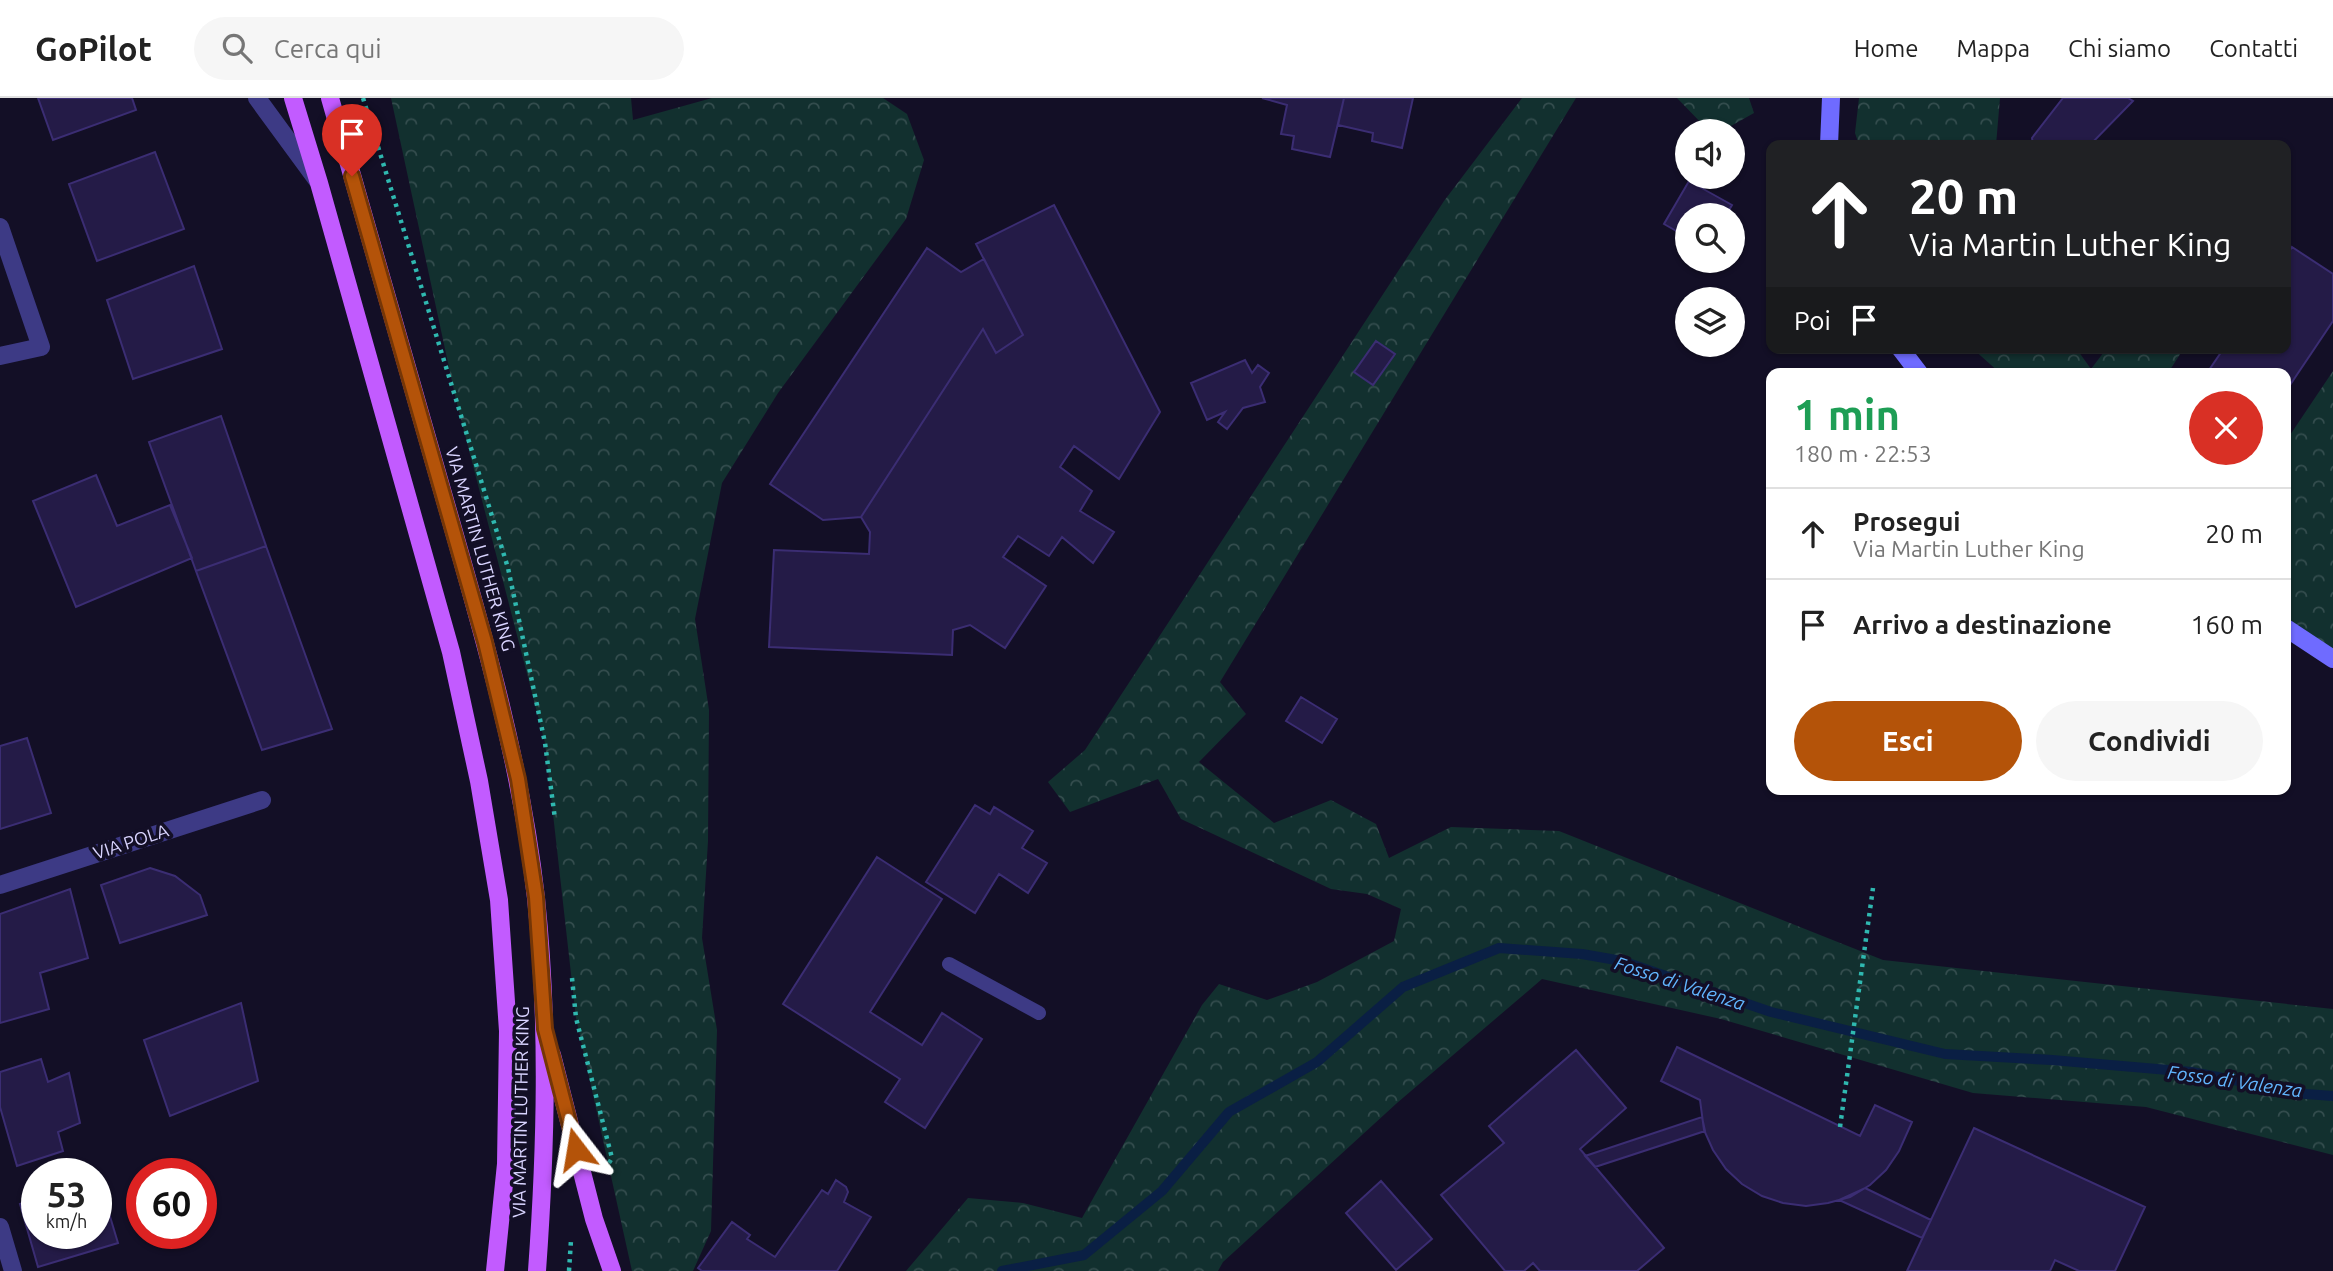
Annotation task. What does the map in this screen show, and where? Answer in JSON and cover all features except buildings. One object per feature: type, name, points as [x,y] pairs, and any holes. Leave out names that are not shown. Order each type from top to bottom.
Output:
[{"type":"main road","name":"VIA MARTIN LUTHER KING","points":[[293,98],[320,183],[451,652],[479,781],[499,900],[508,1031],[506,1164],[495,1271]]},
{"type":"main road","name":"VIA MARTIN LUTHER KING","points":[[330,98],[485,642],[518,779],[536,897],[545,1029],[545,1163],[537,1271]]},
{"type":"main road","points":[[545,1029],[594,1219],[612,1271]]},
{"type":"street","points":[[257,98],[320,183]]},
{"type":"street","points":[[1829,140],[1831,98]]},
{"type":"street","points":[[0,227],[41,347],[0,356]]},
{"type":"street","points":[[1905,354],[1915,368]]},
{"type":"street","points":[[2291,631],[2333,659]]},
{"type":"street","name":"VIA POLA","points":[[0,884],[262,800]]},
{"type":"street","points":[[0,1227],[13,1271]]},
{"type":"lane","points":[[949,964],[1039,1013]]},
{"type":"path","points":[[1840,1127],[1873,888]]},
{"type":"green space","points":[[391,98],[631,98],[633,120],[712,98],[883,98],[907,114],[924,160],[906,219],[778,393],[722,483],[695,619],[709,710],[708,841],[702,938],[717,1030],[711,1231],[693,1271],[632,1271],[576,1018],[545,743],[456,400]]},
{"type":"green space","points":[[1522,98],[1576,98],[1220,682],[1246,714],[1199,762],[1274,823],[1331,800],[1376,824],[1389,858],[1451,827],[1559,831],[1883,960],[2333,1009],[2333,1155],[2146,1107],[1973,1093],[1721,1019],[1542,979],[1397,1103],[1223,1262],[1218,1271],[906,1271],[968,1198],[1023,1203],[1082,1218],[1202,1005],[1219,984],[1267,1000],[1317,982],[1394,941],[1401,909],[1367,894],[1331,889],[1181,819],[1158,779],[1070,812],[1048,782],[1085,750],[1444,201]]},
{"type":"green space","points":[[1677,98],[1749,98],[1754,113],[1743,119],[1697,119]]},
{"type":"green space","points":[[1859,98],[2000,98],[1996,140],[1857,140],[1855,133]]},
{"type":"green space","points":[[1979,354],[2080,354],[2090,368],[1994,368]]},
{"type":"green space","points":[[2102,354],[2180,354],[2171,368],[2092,368]]},
{"type":"green space","points":[[2333,371],[2333,656],[2291,620],[2291,434]]},
{"type":"waterway","name":"Fosso di Valenza","points":[[1002,1271],[1084,1255],[1162,1191],[1229,1112],[1317,1062],[1403,987],[1499,948],[1582,954],[1622,961],[1771,1012],[1945,1054],[2192,1072],[2306,1094],[2333,1096]]},
{"type":"route","points":[[352,176],[485,642],[518,779],[536,897],[545,1029],[576,1149]]}]
